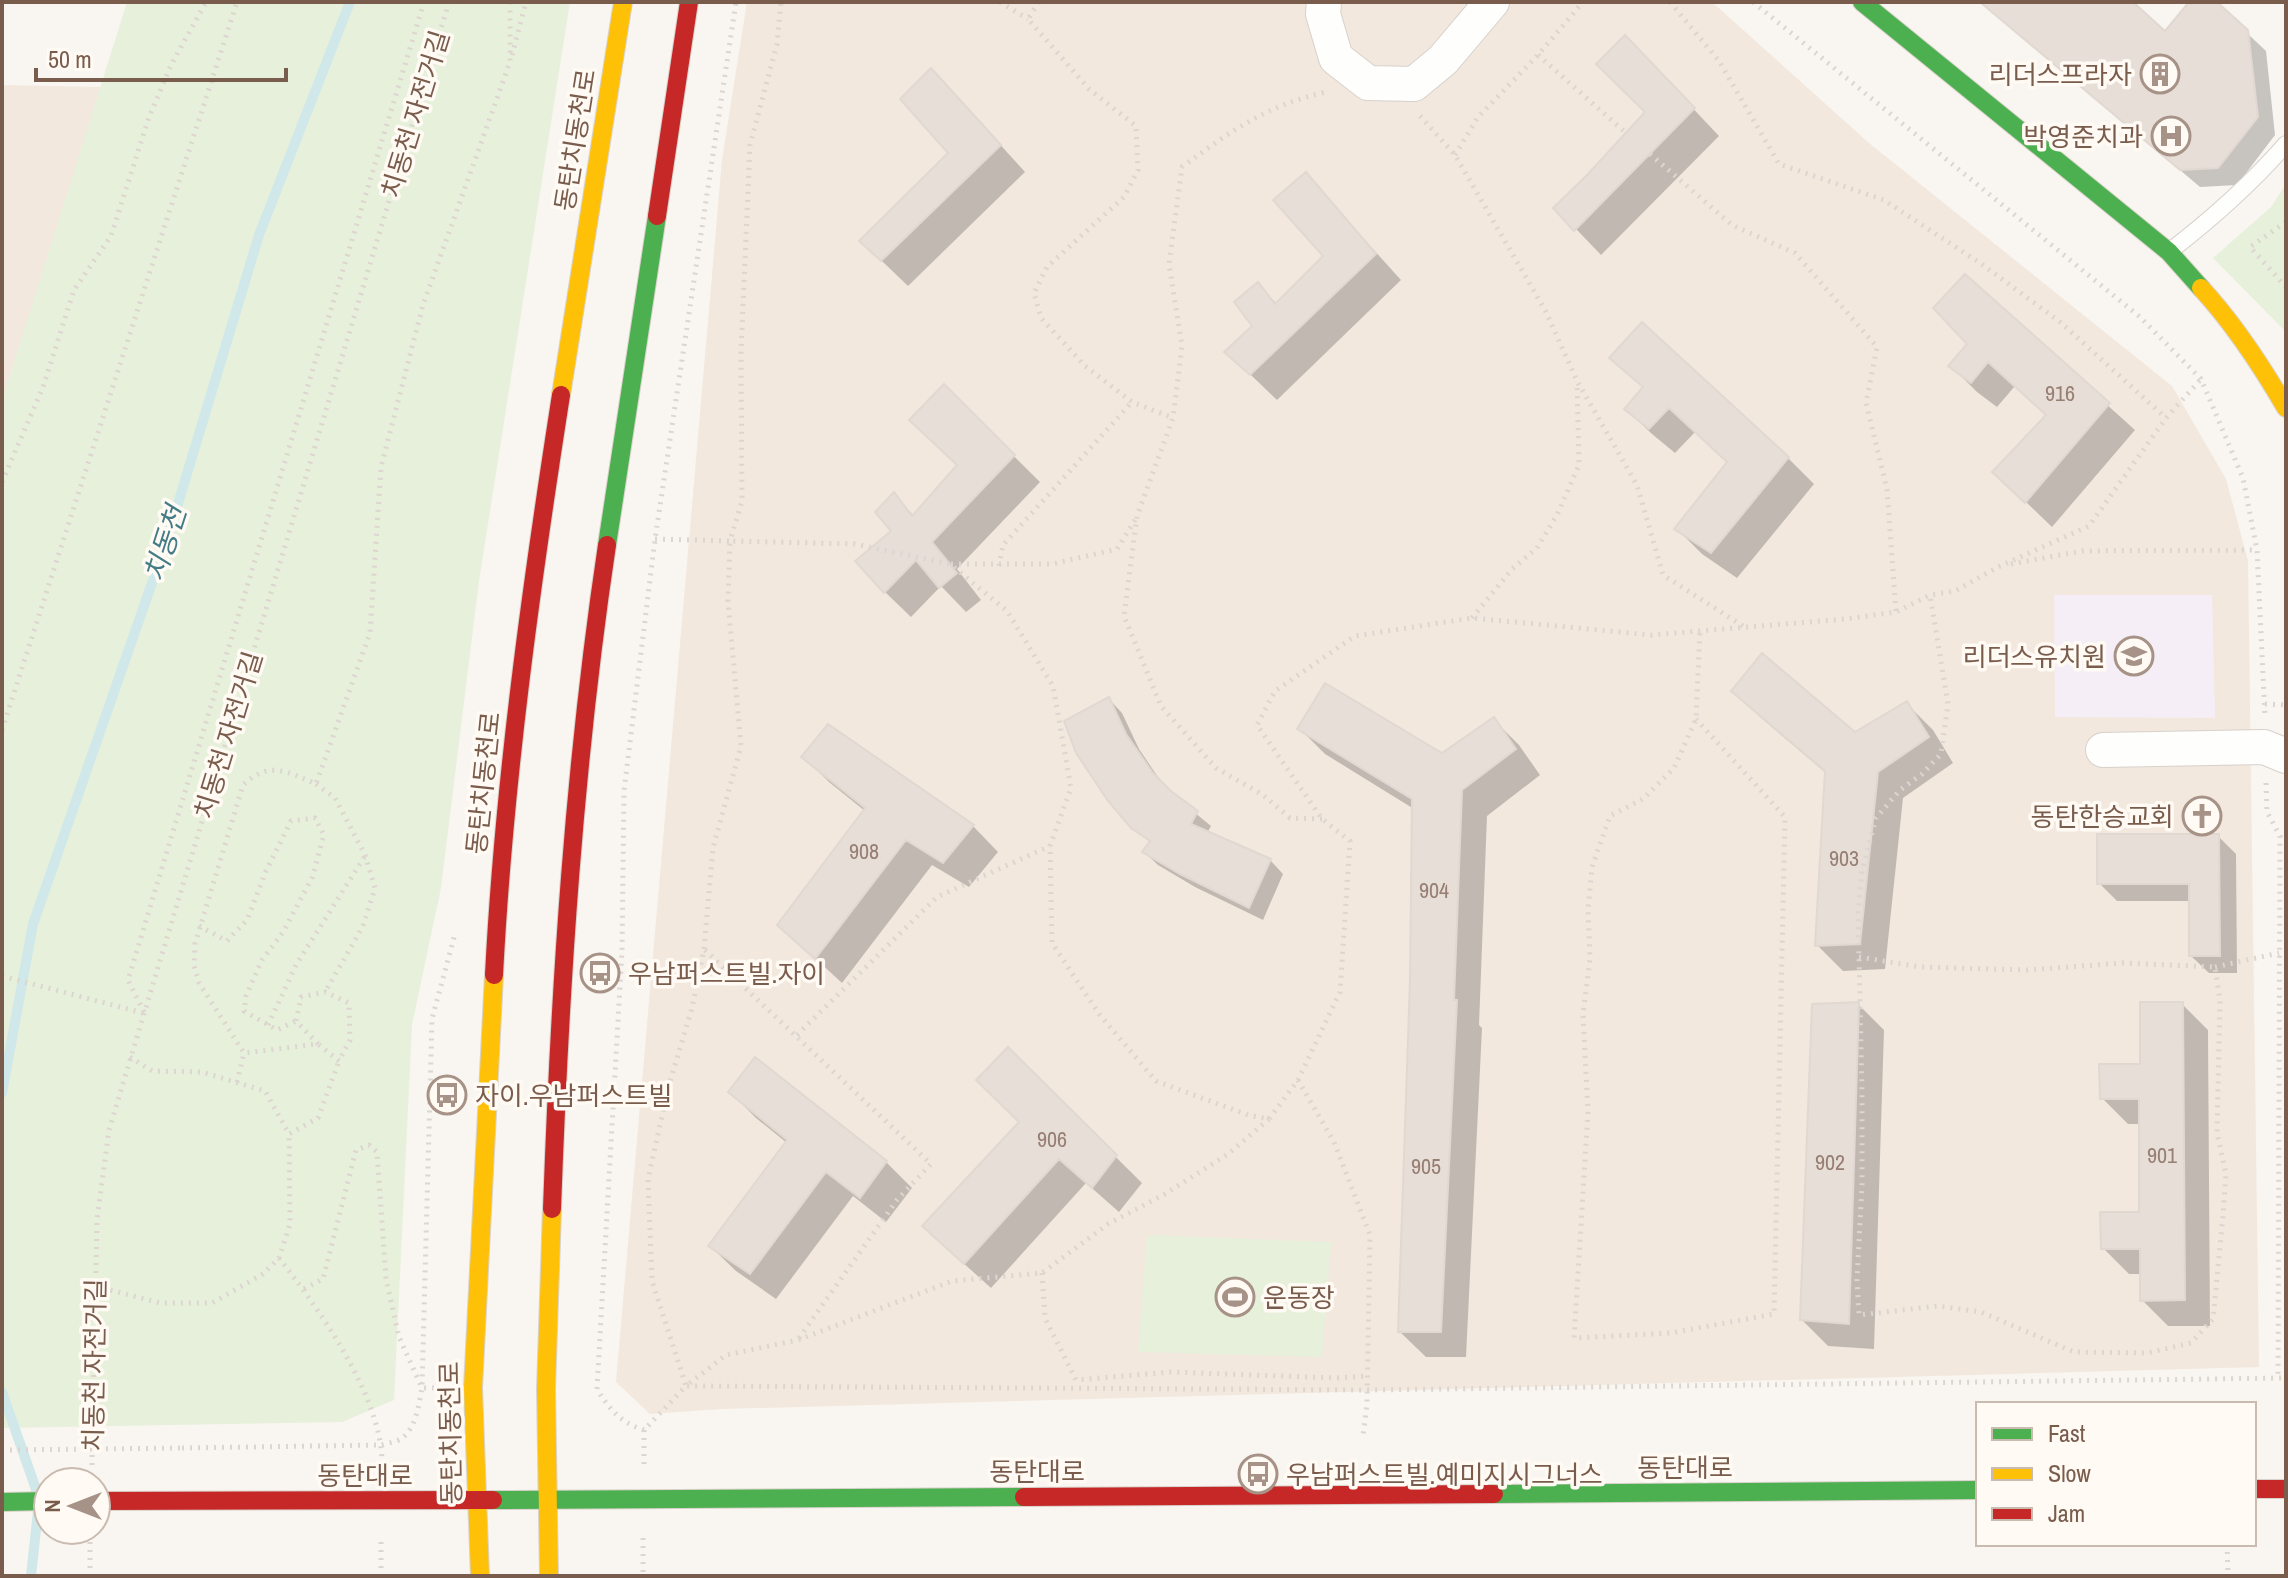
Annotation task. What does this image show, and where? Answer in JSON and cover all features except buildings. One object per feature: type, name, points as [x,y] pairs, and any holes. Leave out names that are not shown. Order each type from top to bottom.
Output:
[{"type":"main road","name":"동탄치동천로","points":[[480,1576],[473,1388],[498,895],[516,716],[544,504],[623,2]]},
{"type":"main road","points":[[549,1576],[546,1373],[558,1049],[579,758],[598,608],[689,2]]},
{"type":"main road","points":[[1862,2],[2169,252],[2227,317],[2259,361],[2286,408]]},
{"type":"main road","points":[[2256,1489],[2286,1489]]},
{"type":"main road","name":"동탄대로","points":[[112,1501],[1976,1490]]},
{"type":"main road","points":[[2,1502],[32,1501]]},
{"type":"street","points":[[1324,2],[1323,14],[1336,58],[1368,83],[1414,84],[1443,60],[1492,2]]},
{"type":"street","points":[[2103,750],[2275,752]]},
{"type":"lane","points":[[2169,252],[2253,182],[2286,144]]},
{"type":"path","points":[[2,482],[43,387],[74,290],[111,236],[148,120],[171,65],[206,2]]},
{"type":"path","points":[[2,730],[237,2]]},
{"type":"path","points":[[144,1013],[128,980],[424,2]]},
{"type":"path","name":"치동천 자전거길","points":[[92,1466],[97,1219],[109,1130],[449,2]]},
{"type":"path","points":[[510,2],[510,62]]},
{"type":"path","points":[[316,784],[370,633],[381,467],[423,305],[510,62],[526,2]]},
{"type":"path","points":[[736,2],[655,539],[624,791],[622,951],[597,1389],[617,1417],[630,1426],[644,1430],[686,1386],[726,1355],[798,1340],[952,1281],[1042,1273],[1108,1224],[1165,1194],[1228,1154],[1269,1119],[1298,1080],[1340,992],[1350,841],[1322,819],[1257,725],[1275,691],[1355,636],[1472,618],[1651,635],[1896,612],[1930,595],[1955,591],[1998,567],[2089,526],[2166,418],[2201,379]]},
{"type":"path","points":[[686,1386],[652,1281],[648,1179],[669,1085],[692,1008],[704,949],[713,848],[741,746],[728,601],[730,541],[742,501],[741,351],[750,145],[777,44],[781,2]]},
{"type":"path","points":[[1000,2],[1028,19],[1089,89],[1136,126],[1138,170],[1124,197],[1047,267],[1034,293],[1041,318],[1085,366],[1132,402],[1173,418]]},
{"type":"path","points":[[1028,19],[1039,2]]},
{"type":"path","points":[[1455,155],[1478,117],[1538,55],[1583,2]]},
{"type":"path","points":[[1670,2],[1719,61],[1779,164],[1884,200],[1980,263],[2059,321],[2166,418]]},
{"type":"path","points":[[1753,2],[2140,317],[2201,379],[2243,478],[2257,550],[2265,704],[2275,752],[2267,812],[2280,836],[2278,1378]]},
{"type":"path","points":[[1538,55],[1626,133]]},
{"type":"path","points":[[655,539],[855,544],[950,564],[999,566],[1052,564],[1117,549],[1137,516],[1173,418],[1182,346],[1169,264],[1182,167],[1239,125],[1296,99],[1337,89]]},
{"type":"path","points":[[1416,111],[1455,155],[1546,312],[1577,381],[1637,485],[1663,575],[1747,628]]},
{"type":"path","points":[[1650,154],[1732,225],[1795,253],[1877,347],[1866,403],[1887,489],[1896,612]]},
{"type":"path","points":[[2286,222],[2250,247],[2286,287]]},
{"type":"path","points":[[1472,618],[1512,569],[1537,548],[1557,515],[1579,465],[1577,381]]},
{"type":"path","points":[[999,566],[1003,545],[1132,402]]},
{"type":"path","points":[[1137,516],[1124,616],[1161,706],[1216,768],[1263,795],[1290,818],[1322,819]]},
{"type":"path","points":[[1998,567],[2082,551],[2257,550]]},
{"type":"path","points":[[950,564],[1007,611],[1053,686],[1071,788],[1050,846],[1052,943],[1099,1014],[1156,1081],[1248,1115],[1269,1119]]},
{"type":"path","points":[[1930,595],[1948,704],[1941,754],[1922,774],[1899,791],[1876,818],[1862,871],[1858,912],[1862,1091],[1862,1185],[1857,1280],[1859,1315],[1938,1306],[1981,1312],[2074,1352],[2147,1353],[2191,1343],[2213,1319],[2226,1174],[2217,1133],[2220,1001],[2215,967]]},
{"type":"path","points":[[1696,719],[1785,817],[1774,1314],[1671,1333],[1574,1338],[1588,1111],[1583,1014],[1590,959],[1588,910],[1592,867],[1610,816],[1643,799],[1674,768],[1696,719],[1700,630]]},
{"type":"path","points":[[2265,704],[2286,705]]},
{"type":"path","points":[[237,1082],[244,1053],[199,983],[194,966],[195,944],[243,785],[256,772],[273,769],[291,773],[316,784],[335,798],[365,855],[375,888],[363,926],[325,992]]},
{"type":"path","points":[[199,926],[227,941],[247,920],[266,871],[291,821],[315,818],[324,835],[312,878],[283,932],[262,960],[246,996],[244,1011],[277,1030],[296,1021]]},
{"type":"path","points":[[797,1035],[937,897],[1050,846]]},
{"type":"path","points":[[268,1025],[296,965],[365,855]]},
{"type":"path","points":[[2,1450],[382,1445],[401,1439],[412,1424],[422,1388],[432,1019],[458,921]]},
{"type":"path","points":[[704,949],[931,1164],[897,1200],[798,1340]]},
{"type":"path","points":[[1859,957],[1920,967],[2027,970],[2123,963],[2215,967],[2279,953]]},
{"type":"path","points":[[4,976],[144,1013]]},
{"type":"path","points":[[289,1134],[318,1118],[350,1040],[349,1003],[325,992],[301,997],[296,1021]]},
{"type":"path","points":[[296,1021],[339,1061]]},
{"type":"path","points":[[244,1053],[318,1044]]},
{"type":"path","points":[[95,1286],[160,1303],[212,1303],[263,1274],[279,1258],[290,1224],[289,1134],[265,1091],[202,1072],[152,1071],[130,1057]]},
{"type":"path","points":[[1298,1080],[1334,1142],[1370,1235],[1363,1436]]},
{"type":"path","points":[[304,1289],[323,1279],[356,1150],[369,1145],[377,1152],[386,1279],[399,1337],[422,1388]]},
{"type":"path","points":[[279,1258],[304,1289],[363,1386],[382,1445]]},
{"type":"path","points":[[1042,1273],[1045,1318],[1076,1380],[1171,1372],[1336,1378],[1367,1376]]},
{"type":"path","points":[[686,1386],[1367,1390],[2286,1378]]},
{"type":"path","points":[[90,1546],[90,1576]]},
{"type":"path","points":[[2227,1546],[2228,1576]]},
{"type":"shaded area","points":[[747,2],[1712,2],[1869,143],[2172,386],[2226,479],[2248,561],[2259,1367],[721,1409],[650,1414],[616,1382],[722,160]]},
{"type":"shaded area","points":[[2,85],[102,87],[2,401]]},
{"type":"shaded area","name":"리더스유치원","points":[[2054,595],[2212,595],[2215,718],[2055,717]]},
{"type":"green space","points":[[127,2],[570,2],[479,581],[441,888],[412,1025],[394,1400],[342,1422],[2,1428],[2,401]]},
{"type":"green space","points":[[2286,184],[2286,332],[2213,258],[2271,207]]},
{"type":"green space","name":"운동장","points":[[1147,1235],[1331,1242],[1322,1357],[1138,1352]]},
{"type":"waterway","name":"치동천","points":[[2,1093],[33,924],[167,540],[259,235],[350,2]]},
{"type":"waterway","name":"치동천","points":[[2,1392],[32,1478]]},
{"type":"waterway","name":"치동천","points":[[31,1576],[34,1546]]},
{"type":"traffic: fast","points":[[1862,2],[2169,252],[2201,288]]},
{"type":"traffic: fast","points":[[607,545],[657,216]]},
{"type":"traffic: fast","points":[[1494,1494],[1976,1490]]},
{"type":"traffic: fast","points":[[493,1500],[1024,1497]]},
{"type":"traffic: fast","points":[[2,1502],[32,1501]]},
{"type":"traffic: slow","points":[[561,395],[623,2]]},
{"type":"traffic: slow","points":[[2201,288],[2247,346],[2286,408]]},
{"type":"traffic: slow","points":[[480,1576],[473,1388],[494,975]]},
{"type":"traffic: slow","points":[[549,1576],[546,1389],[552,1209]]},
{"type":"traffic: jam","points":[[657,216],[689,2]]},
{"type":"traffic: jam","points":[[494,975],[504,830],[520,684],[561,395]]},
{"type":"traffic: jam","points":[[552,1209],[570,876],[595,628],[607,545]]},
{"type":"traffic: jam","points":[[2256,1489],[2286,1489]]},
{"type":"traffic: jam","points":[[1024,1497],[1494,1494]]},
{"type":"traffic: jam","points":[[112,1501],[493,1500]]},
{"type":"place","name":"리더스프라자","points":[[2160,74]]},
{"type":"place","name":"박영준치과","points":[[2171,136]]},
{"type":"place","name":"리더스유치원","points":[[2134,656]]},
{"type":"place","name":"동탄한승교회","points":[[2202,816]]},
{"type":"place","name":"우남퍼스트빌.자이","points":[[600,973]]},
{"type":"place","name":"자이.우남퍼스트빌","points":[[447,1095]]},
{"type":"place","name":"운동장","points":[[1235,1297]]},
{"type":"place","name":"우남퍼스트빌.예미지시그너스","points":[[1258,1474]]}]
